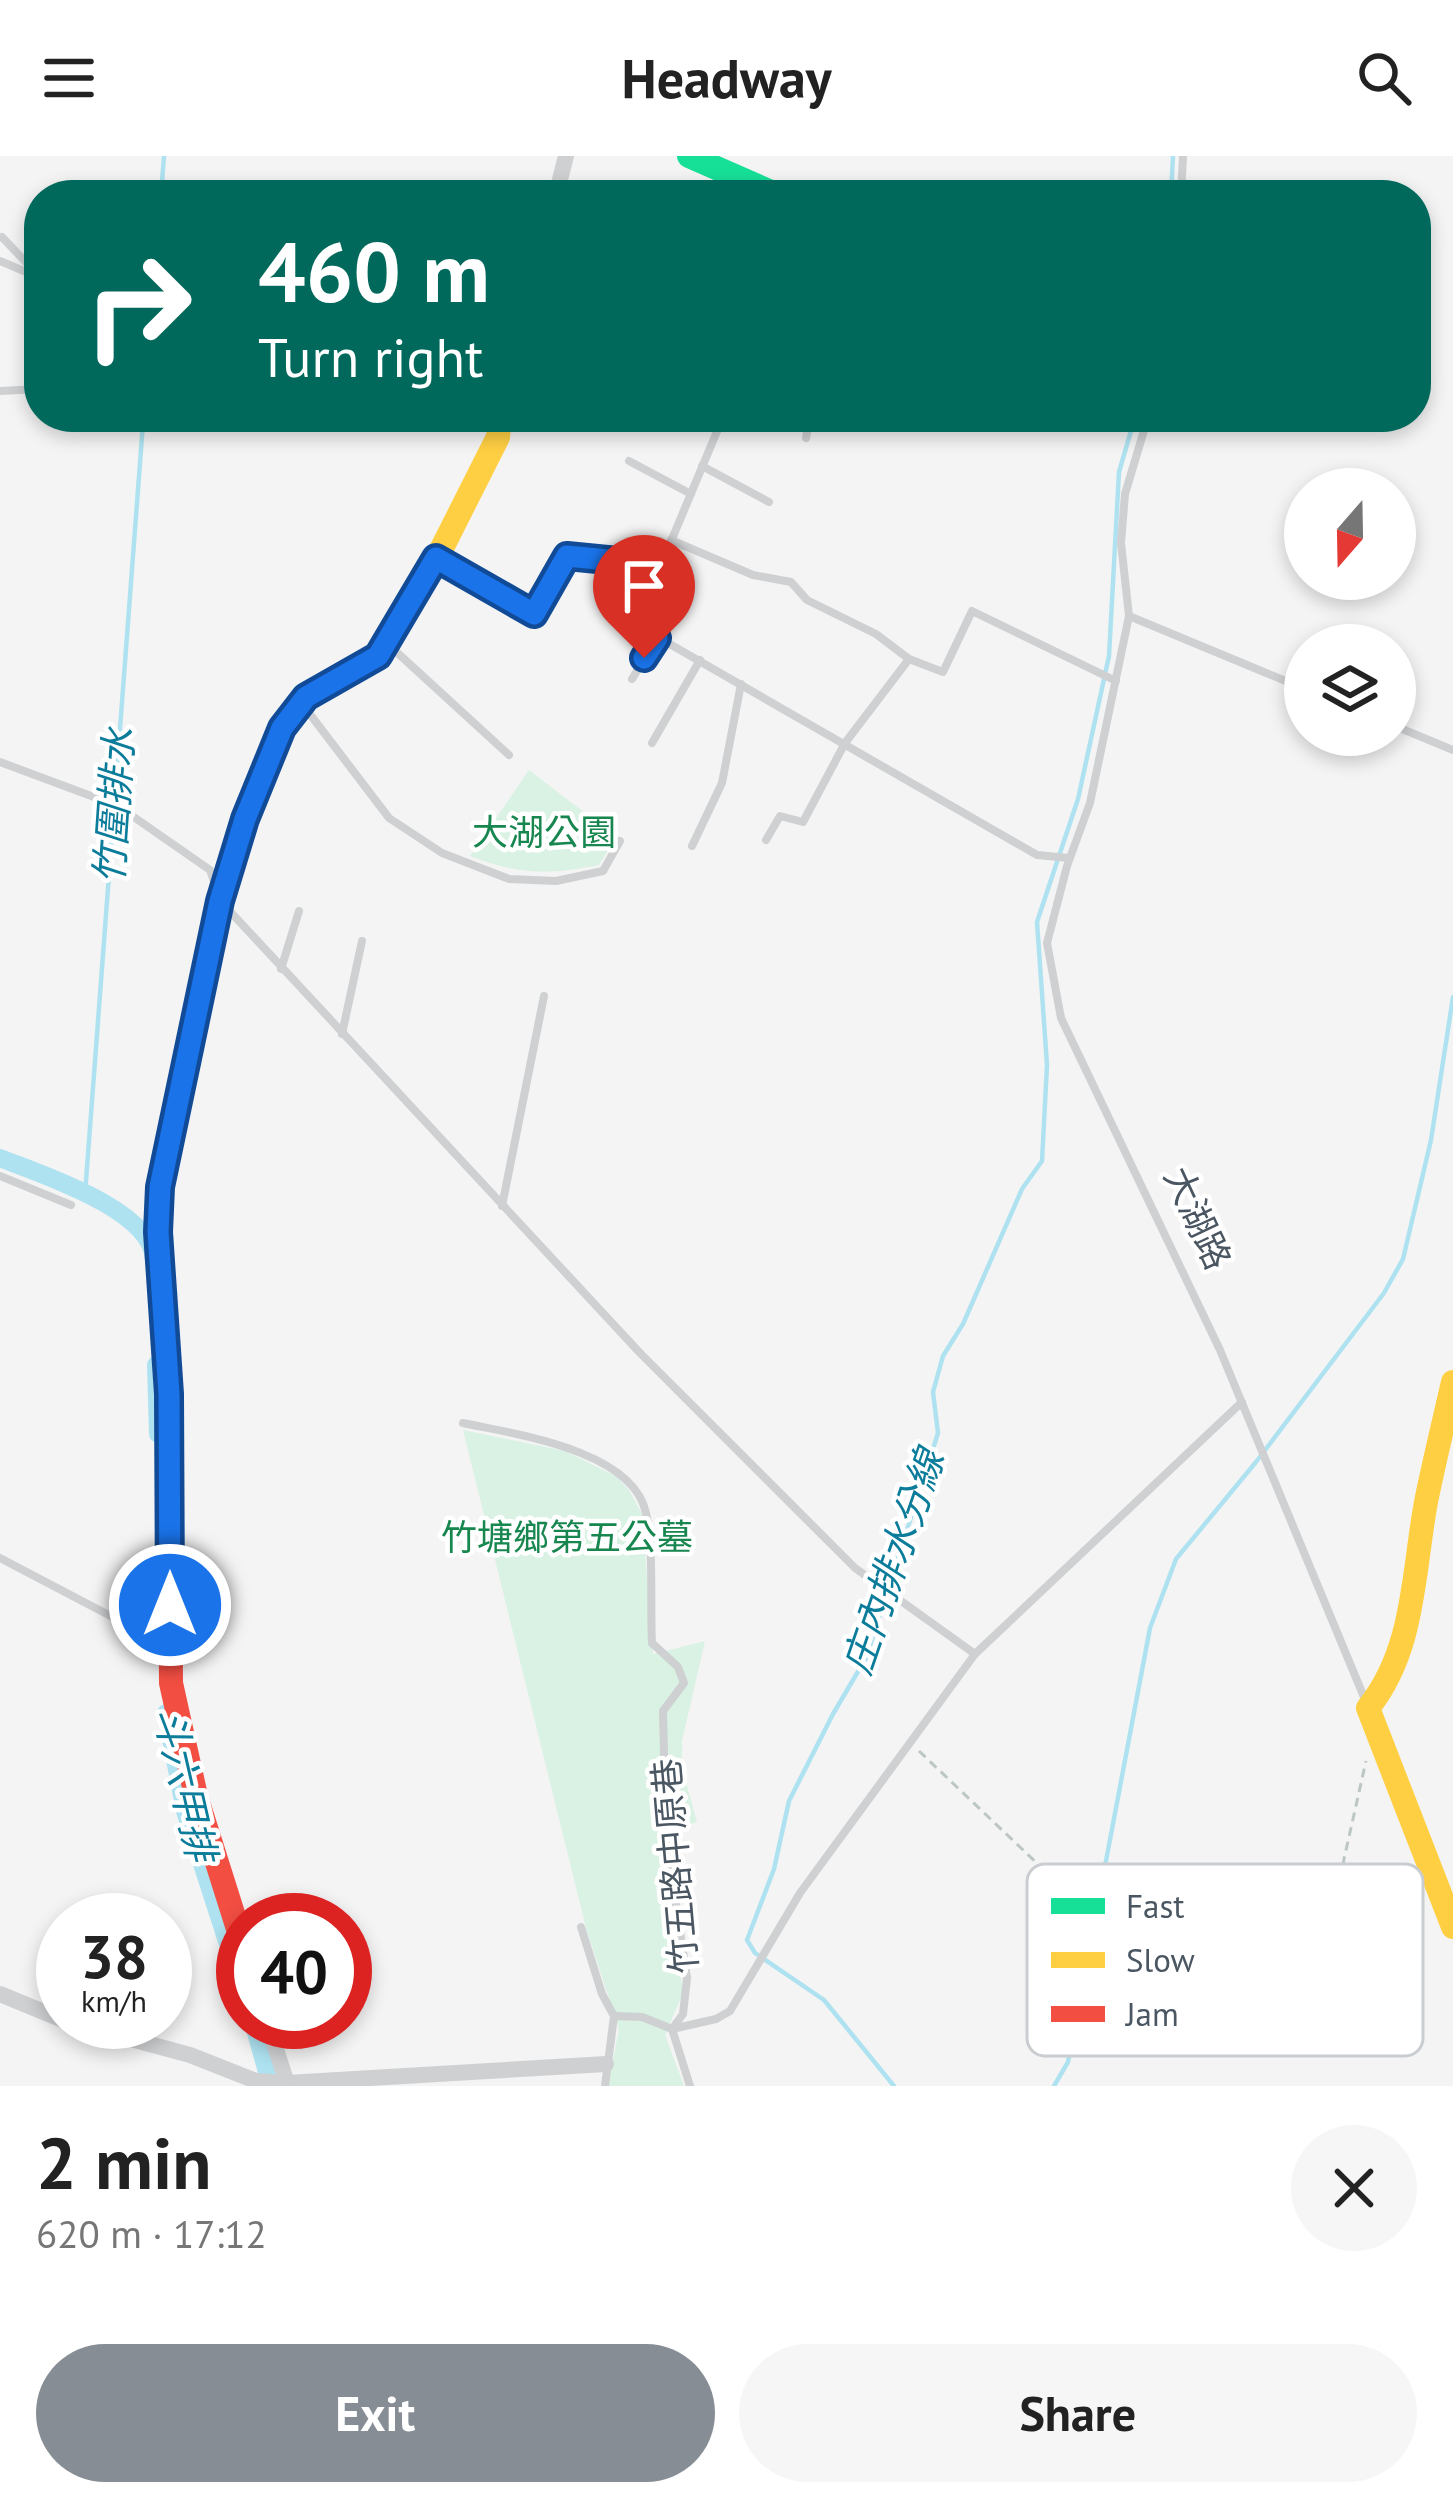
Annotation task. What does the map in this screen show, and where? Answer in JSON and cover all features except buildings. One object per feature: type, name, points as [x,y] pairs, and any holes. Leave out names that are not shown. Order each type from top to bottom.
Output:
[{"type":"street","points":[[689,156],[744,180]]},
{"type":"street","points":[[227,1893],[196,1796],[171,1683],[169,1394],[158,1232],[160,1187],[220,901],[245,819],[282,728],[301,703],[378,656],[436,558],[498,432]]},
{"type":"street","points":[[1453,1382],[1404,1632],[1372,1719],[1453,1928]]},
{"type":"street","points":[[0,1994],[36,2009]]},
{"type":"street","points":[[168,2049],[256,2081],[287,2085],[606,2064]]},
{"type":"street","points":[[276,2049],[287,2085]]},
{"type":"lane","points":[[2,237],[24,261]]},
{"type":"lane","points":[[717,432],[644,606],[647,631],[1037,855],[1070,858]]},
{"type":"lane","points":[[806,438],[807,432]]},
{"type":"lane","name":"大湖路","points":[[1144,432],[1125,494],[1121,543],[1129,616],[1090,803],[1047,943],[1060,1018],[1242,1402],[1372,1719]]},
{"type":"lane","points":[[629,461],[691,494]]},
{"type":"lane","points":[[702,466],[769,502]]},
{"type":"lane","points":[[671,540],[753,575],[791,582],[807,600],[943,672],[972,611],[1116,681]]},
{"type":"lane","points":[[436,558],[534,614],[567,556],[628,562],[656,574]]},
{"type":"lane","points":[[1129,616],[1284,680]]},
{"type":"lane","points":[[632,680],[657,638]]},
{"type":"lane","points":[[386,643],[509,755]]},
{"type":"lane","points":[[766,840],[780,816],[803,821],[845,742],[909,658]]},
{"type":"lane","points":[[652,743],[700,661]]},
{"type":"lane","points":[[692,846],[722,783],[741,683]]},
{"type":"lane","points":[[301,703],[389,818],[442,853],[508,879],[556,881],[603,871],[620,842]]},
{"type":"lane","points":[[1416,735],[1453,750]]},
{"type":"lane","points":[[0,762],[118,806],[210,870],[220,901],[640,1353],[855,1568],[975,1654]]},
{"type":"lane","points":[[281,968],[299,910]]},
{"type":"lane","points":[[342,1034],[362,941]]},
{"type":"lane","points":[[502,1206],[544,996]]},
{"type":"lane","points":[[0,1176],[71,1204]]},
{"type":"lane","points":[[614,2017],[643,2017],[672,2029],[730,2011],[800,1893],[975,1654],[1242,1402]]},
{"type":"lane","name":"竹五路中原巷","points":[[463,1423],[559,1443],[631,1485],[646,1510],[652,1643],[678,1667],[684,1683],[663,1712],[666,1837],[687,1978],[683,2014],[672,2029]]},
{"type":"lane","points":[[0,1558],[171,1647]]},
{"type":"lane","points":[[581,1927],[614,2017],[605,2086]]},
{"type":"lane","points":[[672,2029],[690,2086]]},
{"type":"path","points":[[1345,1864],[1372,1719]]},
{"type":"path","points":[[910,1743],[1038,1864]]},
{"type":"green space","name":"大湖公園","points":[[529,770],[616,837],[599,865],[533,871],[470,856]]},
{"type":"green space","name":"竹塘鄉第五公墓","points":[[463,1430],[565,1451],[617,1477],[642,1514],[653,1654],[705,1641],[682,1741],[682,1768],[697,1822],[661,1835],[683,1993],[665,2035],[684,2086],[608,2086],[619,2029],[586,1928]]},
{"type":"waterway","name":"竹圍排水","points":[[162,180],[164,156]]},
{"type":"waterway","name":"庄內排水分線","points":[[1172,180],[1173,156]]},
{"type":"waterway","name":"竹圍排水","points":[[85,1194],[142,432]]},
{"type":"waterway","name":"庄內排水分線","points":[[894,2086],[824,2000],[755,1953],[747,1940],[774,1869],[789,1801],[866,1658],[938,1433],[933,1392],[943,1356],[963,1324],[1022,1189],[1042,1161],[1047,1065],[1037,922],[1078,799],[1109,656],[1119,472],[1131,432]]},
{"type":"waterway","points":[[1105,1864],[1150,1628],[1176,1559],[1384,1293],[1403,1259],[1431,1140],[1453,997]]},
{"type":"waterway","name":"竹圍排水","points":[[0,1158],[115,1210],[149,1242],[154,1260]]},
{"type":"waterway","name":"斗六甲排","points":[[156,1365],[158,1434]]},
{"type":"waterway","name":"斗六甲排","points":[[166,1713],[185,1811],[216,1907]]},
{"type":"waterway","name":"斗六甲排","points":[[261,2049],[271,2086]]},
{"type":"waterway","points":[[1054,2086],[1069,2056]]},
{"type":"traffic: fast","points":[[689,156],[744,180]]},
{"type":"traffic: slow","points":[[162,1286],[160,1187],[220,901],[245,819],[282,728],[306,697],[378,655],[442,548],[498,432]]},
{"type":"traffic: slow","points":[[1453,1382],[1426,1502],[1404,1636],[1368,1708],[1453,1927]]},
{"type":"traffic: jam","points":[[162,1286],[169,1394],[171,1683],[196,1796],[227,1893]]},
{"type":"route","points":[[170,1605],[169,1394],[158,1232],[160,1187],[220,901],[245,819],[282,728],[306,697],[378,656],[436,558],[534,614],[567,556],[628,562],[656,574],[644,606],[647,631],[657,638],[644,658]]}]
